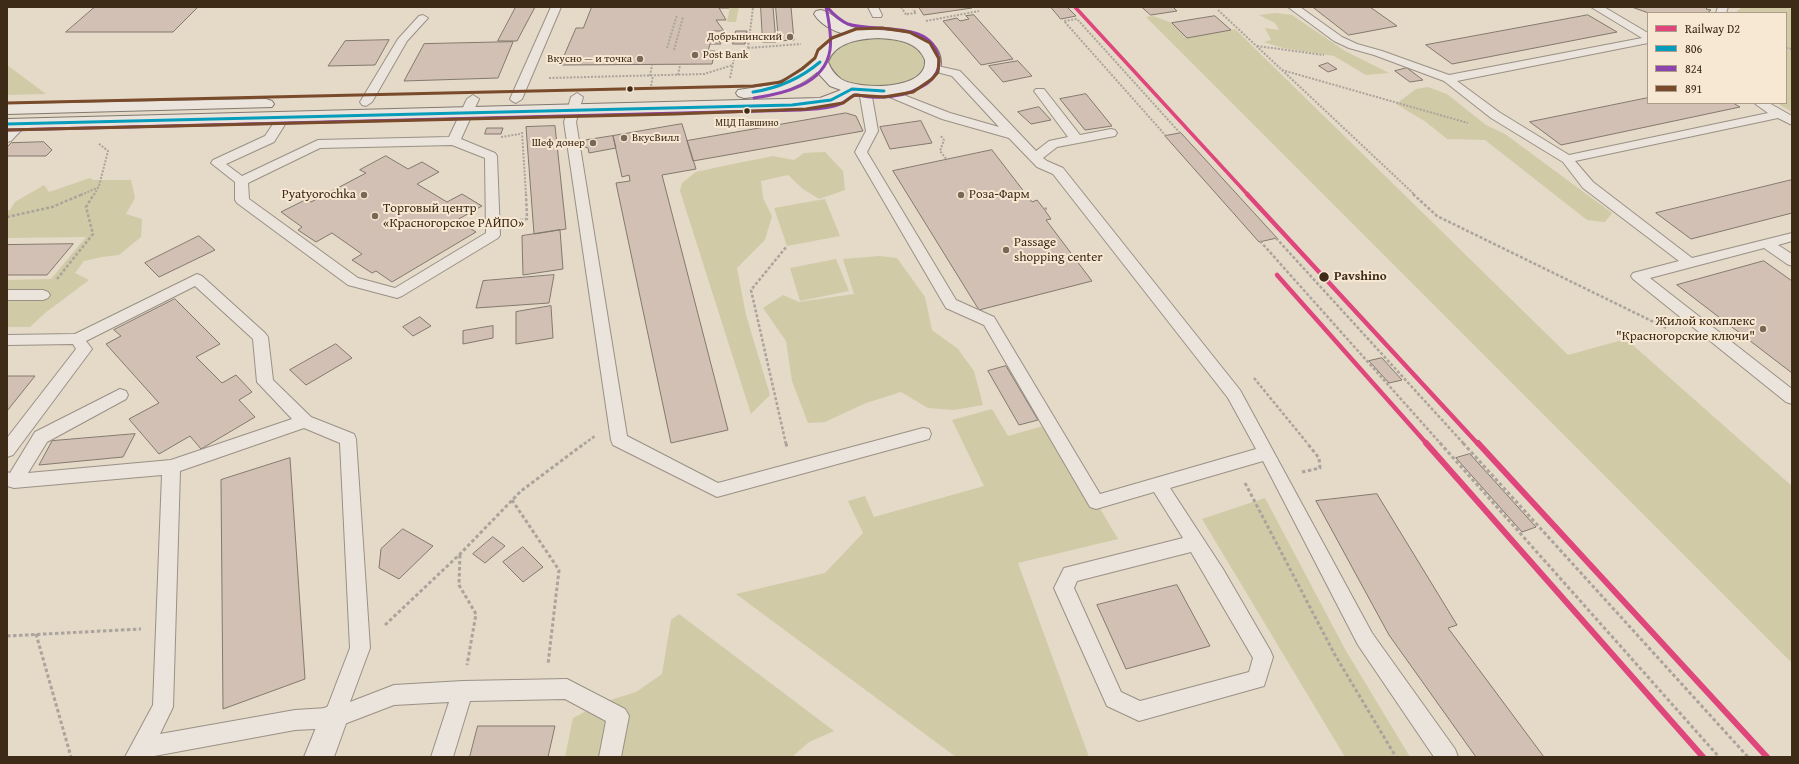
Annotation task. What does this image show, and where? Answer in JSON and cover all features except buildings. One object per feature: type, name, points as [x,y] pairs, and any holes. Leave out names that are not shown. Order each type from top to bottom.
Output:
[{"type":"street","points":[[821,10],[830,23],[842,29],[870,34],[895,35],[917,42],[926,47],[931,54],[934,60],[933,68],[916,83],[898,89],[884,91],[859,90],[831,80],[825,74],[822,58],[821,10]]},
{"type":"street","points":[[7,109],[366,102],[470,106],[516,99],[575,104],[769,91],[792,83],[806,74],[836,43],[846,39],[870,34]]},
{"type":"street","points":[[14,124],[283,118],[470,106],[806,103],[841,97],[859,90]]},
{"type":"street","points":[[319,757],[334,718]]},
{"type":"lane","points":[[516,99],[556,7]]},
{"type":"lane","points":[[1293,7],[1338,39],[1353,46],[1378,53],[1448,79],[1495,115],[1567,159],[1588,185],[1689,262]]},
{"type":"lane","points":[[1596,7],[1647,37]]},
{"type":"lane","points":[[366,102],[403,39],[423,18]]},
{"type":"lane","points":[[1448,79],[1647,38]]},
{"type":"lane","points":[[933,68],[956,73],[1042,164],[1058,171],[1187,332],[1234,394],[1267,452],[1365,639],[1447,757]]},
{"type":"lane","points":[[859,90],[872,131],[860,152],[951,304],[989,321],[1096,502],[1267,452]]},
{"type":"lane","points":[[884,91],[946,116],[1013,135]]},
{"type":"lane","points":[[1040,91],[1076,139]]},
{"type":"lane","points":[[575,104],[570,122],[618,440],[717,490],[923,434]]},
{"type":"lane","points":[[1762,104],[1792,121]]},
{"type":"lane","points":[[454,141],[470,106]]},
{"type":"lane","points":[[1567,159],[1779,114]]},
{"type":"lane","points":[[241,181],[217,163],[270,139],[283,118]]},
{"type":"lane","points":[[7,138],[14,124]]},
{"type":"lane","points":[[1036,157],[1053,144],[1111,133]]},
{"type":"lane","points":[[454,141],[491,156],[493,235],[397,293],[353,282],[242,200],[241,181],[318,144],[454,141]]},
{"type":"lane","points":[[1792,237],[1638,276],[1792,398]]},
{"type":"lane","points":[[1766,243],[1792,261]]},
{"type":"lane","points":[[7,340],[77,339],[197,279],[260,337],[265,382],[305,421],[348,439],[360,648],[334,718]]},
{"type":"lane","points":[[7,295],[43,295]]},
{"type":"lane","points":[[7,450],[84,349],[77,339]]},
{"type":"lane","points":[[11,480],[40,437],[120,395]]},
{"type":"lane","points":[[11,480],[171,467],[305,421]]},
{"type":"lane","points":[[139,753],[163,707],[171,467]]},
{"type":"lane","points":[[1158,484],[1196,543],[1216,575],[1263,658],[1256,679],[1139,712],[1114,699],[1064,588],[1071,574],[1196,543]]},
{"type":"lane","points":[[139,753],[295,720],[334,718],[394,695],[463,691],[567,689],[618,716],[610,757]]},
{"type":"lane","points":[[442,757],[463,691]]},
{"type":"path","points":[[748,48],[753,7]]},
{"type":"path","points":[[901,7],[906,14],[916,13],[913,8]]},
{"type":"path","points":[[1218,10],[1437,216],[1670,331]]},
{"type":"path","points":[[922,22],[979,11]]},
{"type":"path","points":[[668,48],[677,15]]},
{"type":"path","points":[[674,50],[683,17]]},
{"type":"path","points":[[1166,136],[1064,21],[1077,19],[1180,133]]},
{"type":"path","points":[[729,84],[735,54],[748,48],[801,44]]},
{"type":"path","points":[[678,75],[680,64]]},
{"type":"path","points":[[650,76],[652,65]]},
{"type":"path","points":[[525,79],[704,74],[733,65]]},
{"type":"path","points":[[1282,70],[1468,123]]},
{"type":"path","points":[[650,90],[653,76]]},
{"type":"path","points":[[492,224],[527,219],[521,127]]},
{"type":"path","points":[[944,140],[940,151],[946,160]]},
{"type":"path","points":[[43,295],[93,234],[86,207],[99,186],[108,151],[97,142]]},
{"type":"path","points":[[7,217],[52,207],[99,186]]},
{"type":"path","points":[[1044,209],[1049,208]]},
{"type":"path","points":[[1276,238],[1748,757]]},
{"type":"path","points":[[1260,241],[1719,757]]},
{"type":"path","points":[[787,246],[751,290],[792,470]]},
{"type":"path","points":[[360,648],[460,554],[512,500],[563,458],[608,427],[616,425]]},
{"type":"path","points":[[1234,462],[1334,655],[1396,757]]},
{"type":"path","points":[[512,500],[559,570],[546,689]]},
{"type":"path","points":[[460,554],[459,585],[476,614],[463,691]]},
{"type":"path","points":[[7,636],[165,628]]},
{"type":"path","points":[[36,634],[71,757]]},
{"type":"shaded area","points":[[730,7],[739,7],[736,22],[727,22]]},
{"type":"shaded area","points":[[1742,7],[1787,7],[1792,9],[1792,112],[1779,104],[1787,104],[1787,12],[1736,12]]},
{"type":"shaded area","points":[[1275,13],[1292,15],[1345,51],[1389,73],[1366,75],[1334,56],[1283,48],[1264,42],[1271,40],[1265,28],[1279,30],[1275,23],[1259,15]]},
{"type":"shaded area","points":[[1153,16],[1172,23],[1187,38],[1235,29],[1568,355],[1626,339],[1792,486],[1792,663],[1146,17]]},
{"type":"shaded area","points":[[872,38],[897,41],[915,47],[921,52],[924,59],[922,70],[905,82],[881,87],[861,86],[845,80],[834,72],[829,62],[833,52],[847,44]]},
{"type":"shaded area","points":[[7,65],[46,94],[7,95]]},
{"type":"shaded area","points":[[1428,87],[1447,94],[1486,125],[1505,134],[1612,213],[1605,222],[1587,220],[1485,140],[1447,139],[1426,122],[1396,104],[1416,89]]},
{"type":"shaded area","points":[[825,152],[843,171],[845,190],[819,199],[803,189],[788,175],[761,181],[763,198],[772,216],[765,240],[737,268],[746,315],[770,395],[751,414],[680,191],[682,183],[696,172],[723,166],[773,156],[794,160],[804,153]]},
{"type":"shaded area","points":[[90,178],[93,180],[131,180],[135,198],[126,214],[142,219],[141,237],[119,255],[84,261],[75,273],[89,280],[45,313],[30,327],[7,327],[7,280],[51,279],[86,237],[7,238],[7,211],[10,210],[15,202],[44,185],[49,192]]},
{"type":"shaded area","points":[[825,199],[840,236],[787,246],[774,208]]},
{"type":"shaded area","points":[[879,256],[897,258],[925,297],[932,330],[958,349],[974,371],[983,405],[954,410],[928,408],[901,392],[866,403],[825,422],[808,423],[792,381],[786,341],[763,308],[783,295],[799,302],[854,294],[843,259]]},
{"type":"shaded area","points":[[836,259],[849,291],[800,301],[790,268]]},
{"type":"shaded area","points":[[992,409],[1008,436],[1050,424],[1118,539],[1018,563],[1089,757],[956,757],[736,594],[825,573],[863,533],[848,501],[865,496],[874,517],[984,486],[952,420]]},
{"type":"shaded area","points":[[1265,498],[1346,651],[1410,757],[1345,757],[1202,519]]},
{"type":"shaded area","points":[[679,614],[834,731],[809,742],[792,757],[565,757],[573,718],[604,702],[636,692],[662,674],[671,620]]},
{"type":"rail line","name":"D2","points":[[1075,7],[1767,757]]},
{"type":"rail line","name":"D2","points":[[1277,275],[1703,757]]},
{"type":"transit line","name":"824","points":[[754,98],[765,97],[798,87],[817,75],[829,56],[831,44],[826,7]]},
{"type":"transit line","name":"824","points":[[7,130],[801,110],[835,106],[855,95],[888,97],[906,94],[923,87],[935,75],[939,64],[939,59],[932,43],[922,35],[909,31],[862,27],[848,24],[836,17],[827,7]]},
{"type":"transit line","name":"891","points":[[7,103],[753,86],[781,82],[802,69],[815,58],[818,50],[832,38],[856,29],[882,28],[909,32],[930,43],[939,59],[938,72],[932,79],[913,92],[884,97],[854,95],[843,103],[806,109],[675,114],[7,130]]},
{"type":"transit line","name":"806","points":[[753,92],[772,89],[789,83],[805,74],[820,62]]},
{"type":"transit line","name":"806","points":[[7,124],[792,105],[831,100],[852,89],[884,91]]},
{"type":"place","name":"Добрынинский","points":[[790,37]]},
{"type":"place","name":"Post Bank","points":[[695,55]]},
{"type":"place","name":"Вкусно — и точка","points":[[640,59]]},
{"type":"place","name":"МЦД Павшино","points":[[747,111]]},
{"type":"place","name":"ВкусВилл","points":[[624,138]]},
{"type":"place","name":"Шеф донер","points":[[593,143]]},
{"type":"place","name":"Pyatyorochka","points":[[364,195]]},
{"type":"place","name":"Роза-Фарм","points":[[961,195]]},
{"type":"place","name":"Торговый центр «Красногорское РАЙПО»","points":[[375,216]]},
{"type":"place","name":"Passage shopping center","points":[[1006,250]]},
{"type":"place","name":"Pavshino","points":[[1324,277]]},
{"type":"place","name":"Жилой комплекс \"Красногорские ключи\"","points":[[1763,329]]}]
